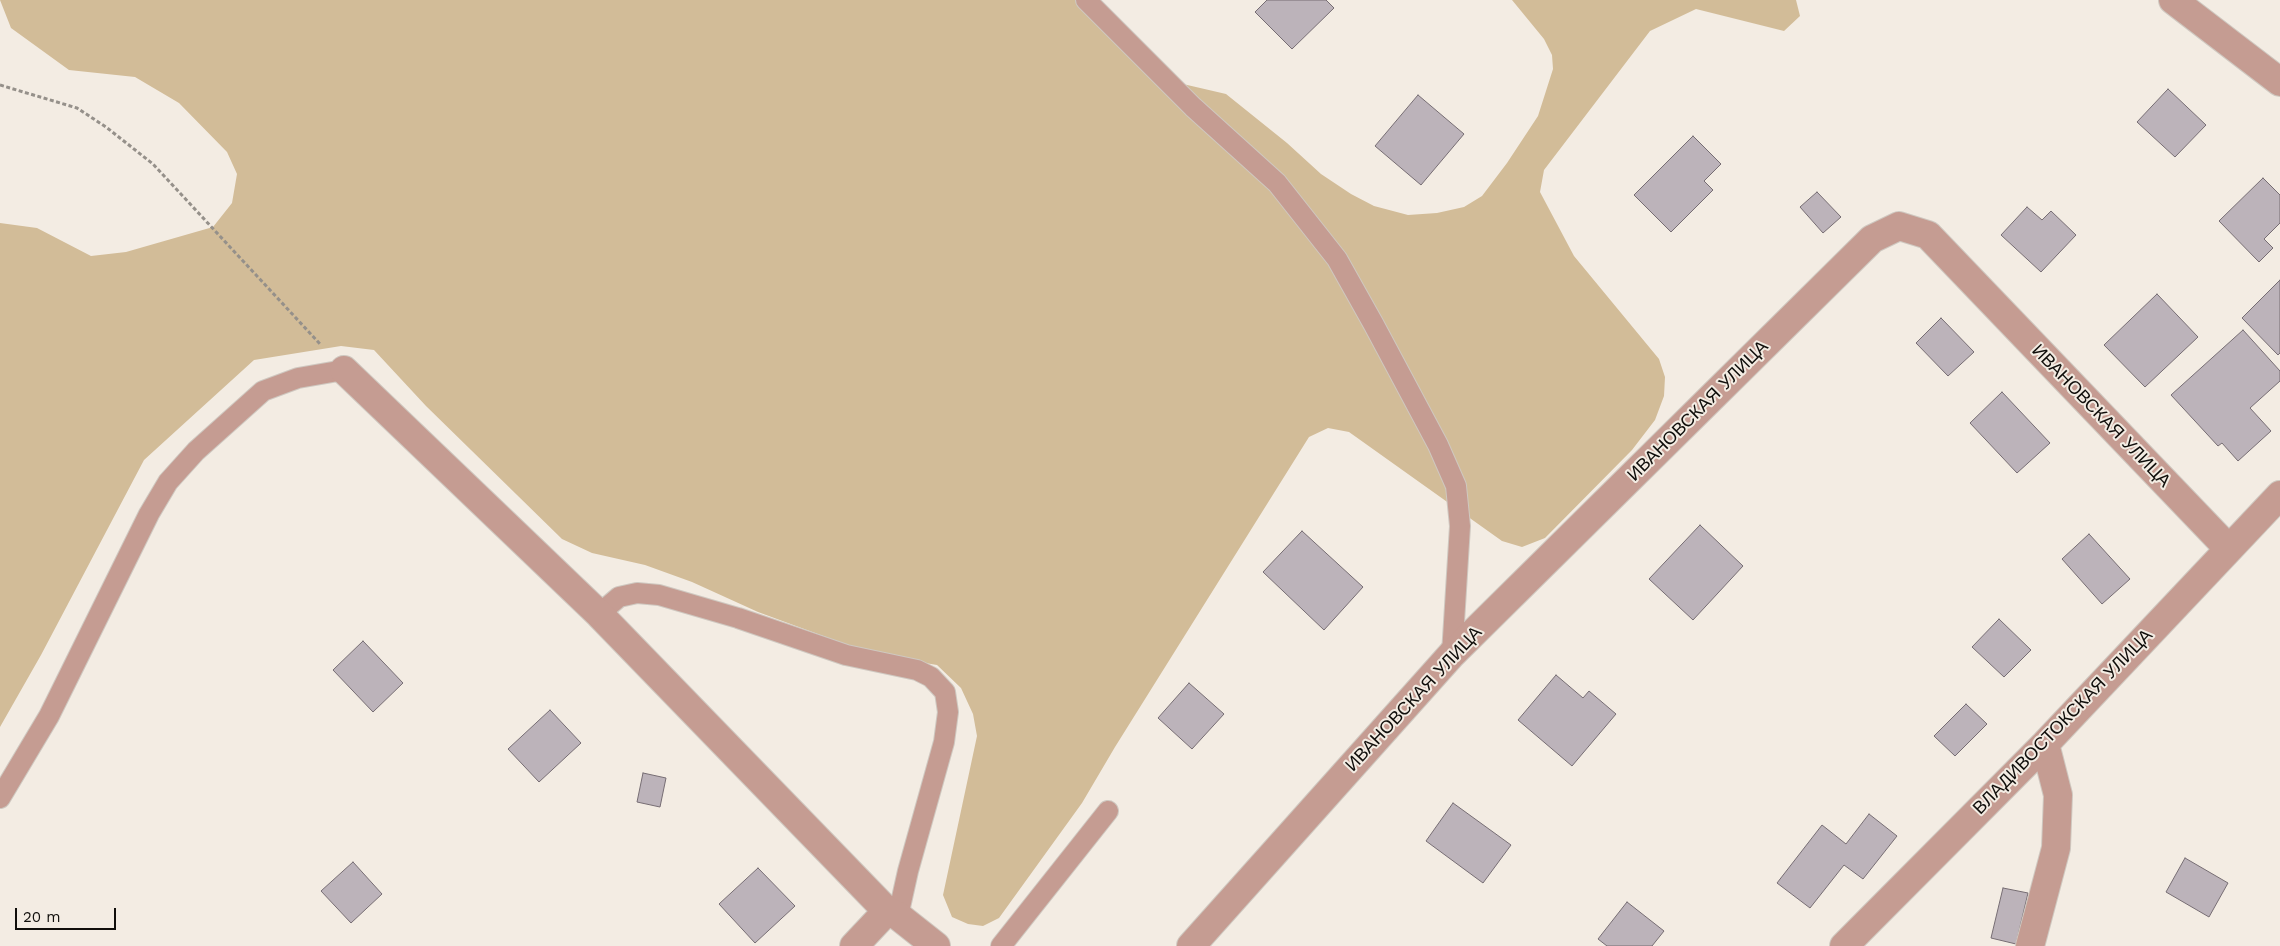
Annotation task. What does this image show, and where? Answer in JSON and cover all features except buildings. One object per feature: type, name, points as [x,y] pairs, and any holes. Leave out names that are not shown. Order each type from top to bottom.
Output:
[{"type":"street","points":[[2173,0],[2280,82]]},
{"type":"street","name":"ИВАНОВСКАЯ УЛИЦА","points":[[1191,946],[1452,654],[1872,239],[1899,226],[1928,236],[2228,548]]},
{"type":"street","points":[[344,370],[599,614],[892,914],[936,946]]},
{"type":"street","name":"ВЛАДИВОСТОКСКАЯ УЛИЦА","points":[[1844,946],[2045,744],[2280,495]]},
{"type":"street","points":[[2030,946],[2056,848],[2058,795],[2045,744]]},
{"type":"street","points":[[854,946],[892,914]]},
{"type":"lane","points":[[1086,0],[1193,107],[1277,183],[1337,260],[1374,325],[1438,445],[1456,486],[1460,526],[1452,654]]},
{"type":"lane","points":[[0,798],[49,716],[149,514],[168,482],[196,451],[263,391],[298,378],[344,370]]},
{"type":"lane","points":[[599,614],[619,597],[638,593],[660,595],[738,618],[846,655],[917,670],[931,677],[945,692],[948,712],[944,742],[908,871],[892,914]]},
{"type":"lane","points":[[1001,946],[1108,811]]},
{"type":"path","points":[[0,85],[77,108],[106,127],[153,164],[344,370]]},
{"type":"shaded area","points":[[0,0],[1100,0],[1183,84],[1226,94],[1287,143],[1321,174],[1351,194],[1374,206],[1408,215],[1437,213],[1464,207],[1482,196],[1507,163],[1538,116],[1553,69],[1552,55],[1544,39],[1512,0],[1796,0],[1800,16],[1784,31],[1696,9],[1650,31],[1544,170],[1540,192],[1574,256],[1659,359],[1665,377],[1664,396],[1655,420],[1632,450],[1545,538],[1522,547],[1502,541],[1349,432],[1328,428],[1309,437],[1082,803],[999,918],[983,926],[968,924],[952,917],[943,895],[977,736],[973,714],[961,688],[937,665],[872,654],[758,612],[692,582],[645,565],[592,553],[562,539],[426,406],[374,350],[341,346],[254,360],[144,460],[41,655],[0,727],[0,223],[37,228],[91,256],[126,252],[213,227],[232,203],[237,174],[227,152],[179,103],[135,77],[69,70],[11,28]]}]
